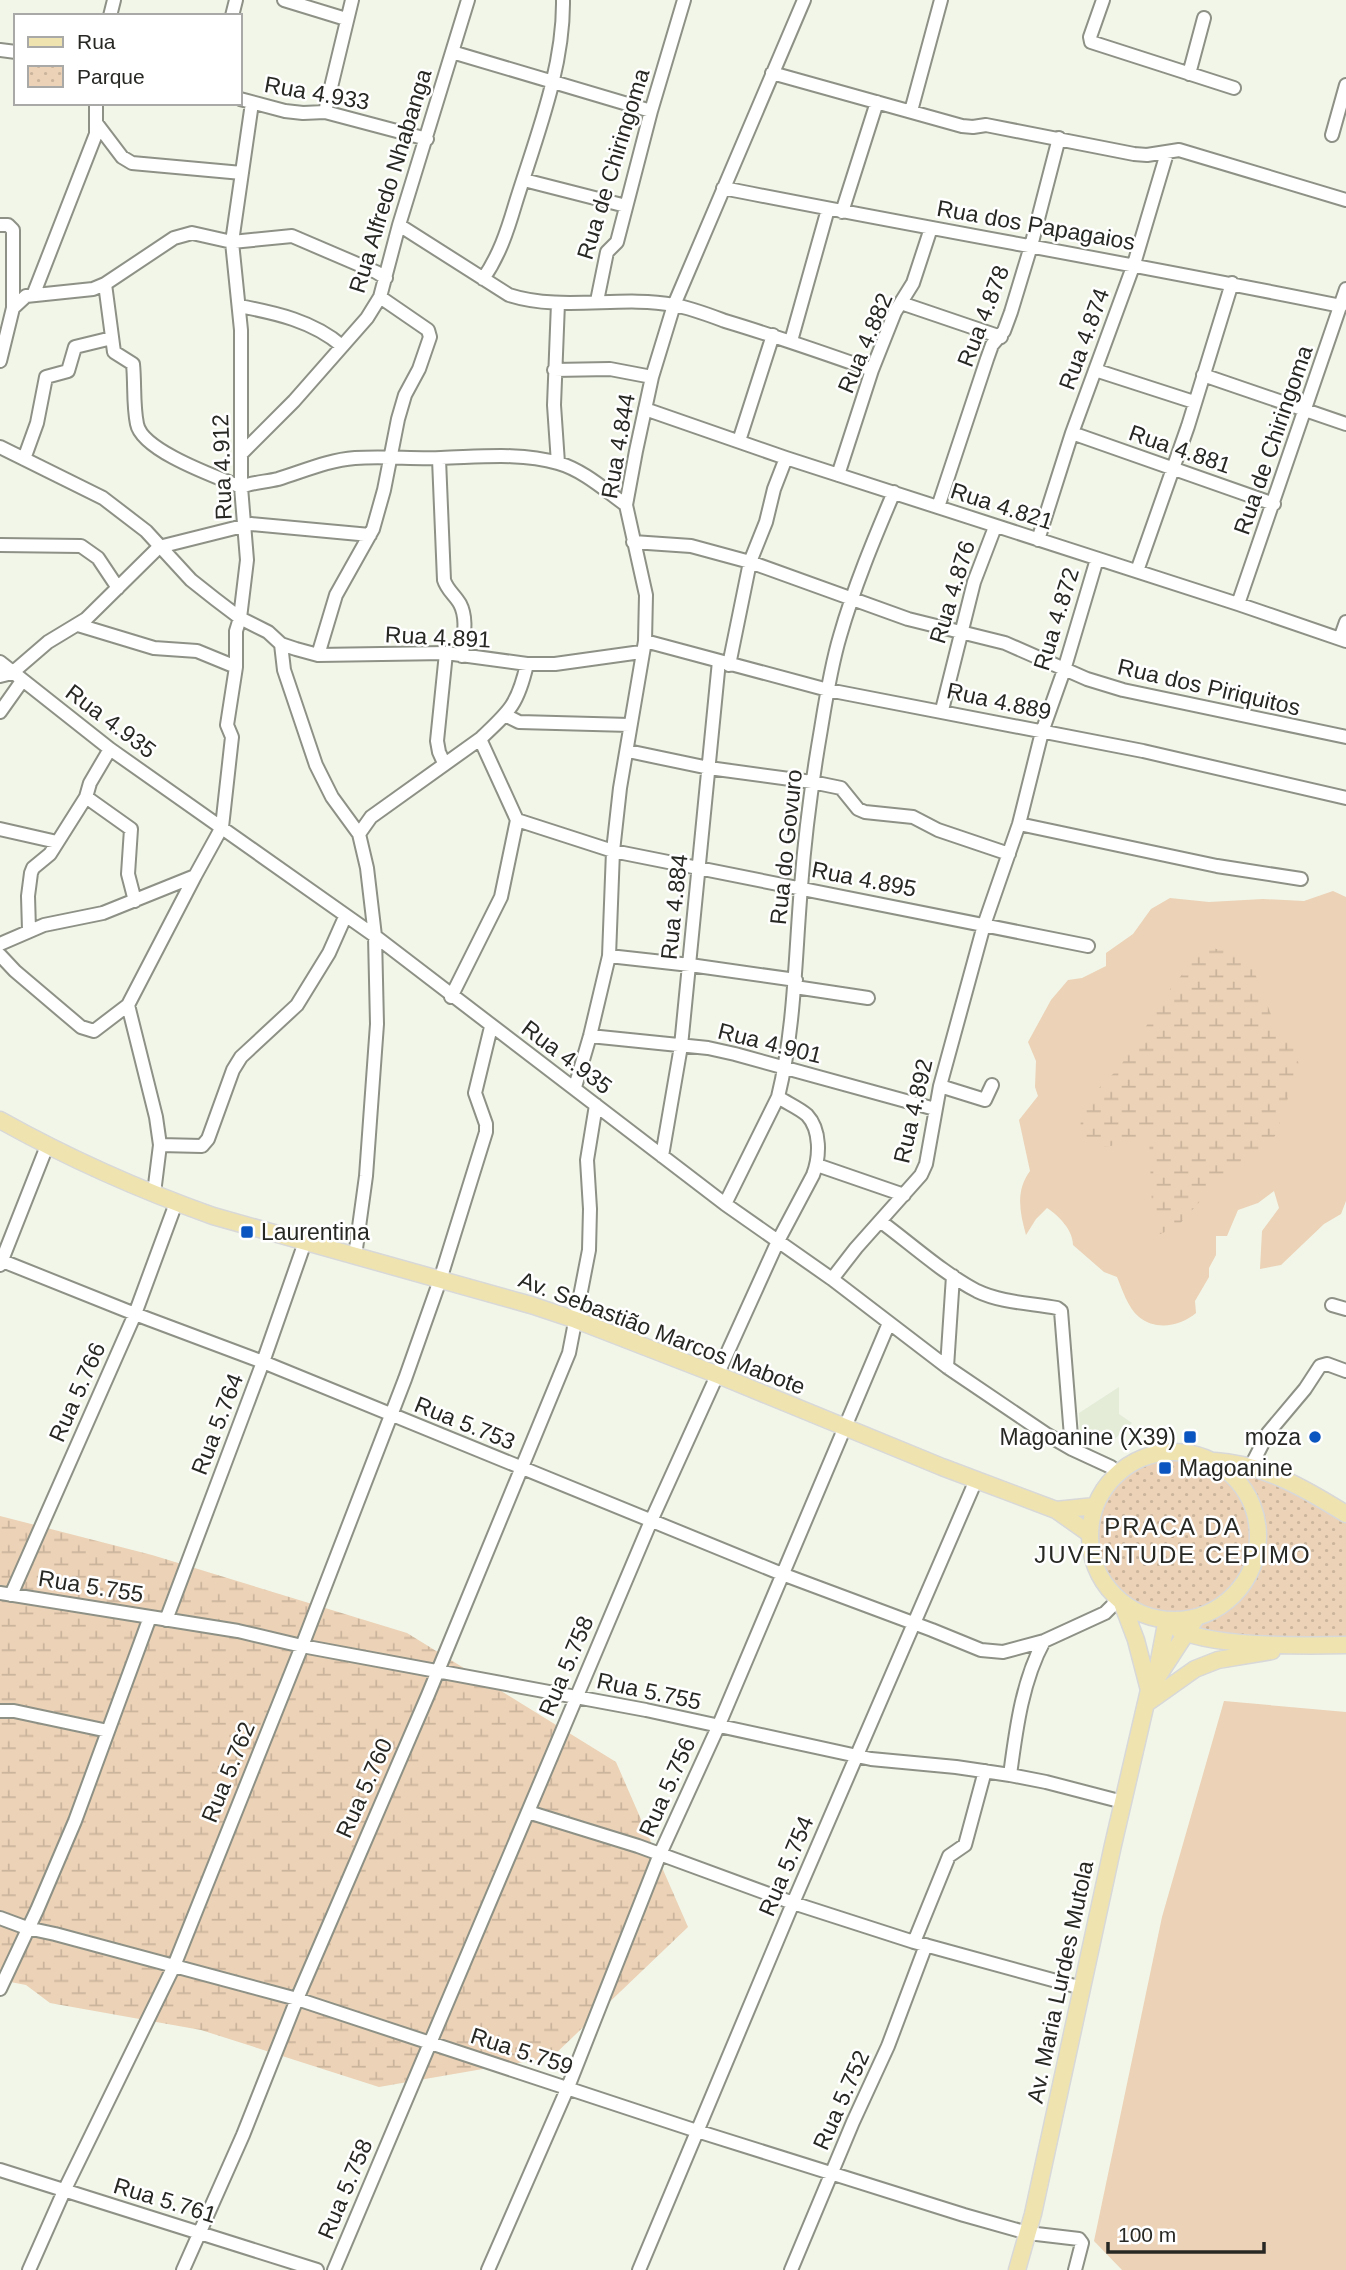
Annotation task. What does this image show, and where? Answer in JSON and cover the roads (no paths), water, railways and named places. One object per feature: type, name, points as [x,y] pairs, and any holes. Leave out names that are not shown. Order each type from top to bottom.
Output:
[{"type":"main road","name":"Av. Sebastião Marcos Mabote","points":[[0,1120],[47,1146],[176,1203],[576,1320],[1056,1510],[1090,1534]]},
{"type":"main road","points":[[1346,1514],[1290,1482],[1251,1466],[1178,1452],[1156,1453],[1135,1461],[1117,1474],[1103,1490],[1095,1506],[1090,1534],[1091,1553],[1097,1570],[1106,1586],[1120,1601],[1133,1610],[1186,1633],[1235,1641],[1312,1646],[1346,1645]]},
{"type":"main road","points":[[1162,1622],[1196,1618],[1214,1611],[1232,1598],[1245,1582],[1254,1563],[1258,1542],[1257,1520],[1250,1500],[1239,1482],[1207,1458]]},
{"type":"main road","name":"Av. Sebastião Marcos Mabote","points":[[1056,1510],[1095,1506]]},
{"type":"main road","points":[[1120,1601],[1136,1640],[1148,1697]]},
{"type":"main road","points":[[1148,1697],[1196,1618]]},
{"type":"main road","points":[[1018,2270],[1062,2109],[1162,1622]]},
{"type":"main road","points":[[1148,1697],[1213,1662],[1312,1646]]},
{"type":"main road","name":"Av. Maria Lurdes Mutola","points":[[1018,2270],[1148,1697]]},
{"type":"street","points":[[284,0],[346,19]]},
{"type":"street","points":[[325,112],[352,0]]},
{"type":"street","name":"Rua Alfredo Nhabanga","points":[[242,453],[294,401],[368,318],[380,297],[399,225],[468,0]]},
{"type":"street","points":[[483,279],[504,242],[524,180],[552,81],[562,31],[563,0]]},
{"type":"street","name":"Rua de Chiringoma","points":[[597,301],[607,252],[617,242],[684,0]]},
{"type":"street","name":"Rua 4.844","points":[[575,1087],[609,956],[612,851],[643,646],[646,595],[626,505],[645,409],[674,305],[804,0]]},
{"type":"street","points":[[911,111],[941,0]]},
{"type":"street","points":[[1103,0],[1090,37],[1091,42],[1234,88]]},
{"type":"street","points":[[1189,74],[1204,18]]},
{"type":"street","points":[[452,52],[652,111]]},
{"type":"street","points":[[772,73],[962,126],[986,125],[1134,154],[1179,150],[1346,200]]},
{"type":"street","points":[[1332,135],[1346,85]]},
{"type":"street","name":"Rua 4.933","points":[[246,101],[303,113],[325,112],[427,139]]},
{"type":"street","name":"Rua 4.912","points":[[222,827],[232,737],[227,725],[236,667],[236,631],[247,560],[242,487],[242,355],[232,242],[243,173],[246,101]]},
{"type":"street","points":[[842,212],[877,102]]},
{"type":"street","points":[[34,293],[85,165],[97,124],[96,105]]},
{"type":"street","points":[[97,124],[122,157],[132,163],[243,173]]},
{"type":"street","name":"Rua 4.878","points":[[938,507],[986,359],[992,345],[1001,337],[1031,246],[1059,138]]},
{"type":"street","name":"Rua 4.874","points":[[1038,540],[1072,433],[1134,264],[1167,153]]},
{"type":"street","points":[[524,180],[626,206]]},
{"type":"street","name":"Rua dos Papagaios","points":[[723,188],[1134,264],[1341,306]]},
{"type":"street","points":[[791,341],[828,209]]},
{"type":"street","points":[[0,225],[8,225],[13,230],[13,308],[0,361]]},
{"type":"street","points":[[399,225],[509,295],[522,299],[558,303],[597,301],[674,305],[773,335],[872,370]]},
{"type":"street","name":"Rua 4.882","points":[[838,475],[872,370],[901,303],[913,283],[931,228]]},
{"type":"street","points":[[13,308],[26,296],[34,293],[71,292],[93,289],[105,284],[174,238],[192,233],[232,242],[292,236],[386,278]]},
{"type":"street","points":[[105,284],[114,352],[134,364],[137,423],[140,433],[165,453],[201,471],[242,487],[250,483],[274,480],[320,464],[355,458],[490,455],[558,463],[577,471],[626,505]]},
{"type":"street","points":[[1137,571],[1174,468],[1232,284]]},
{"type":"street","name":"Rua de Chiringoma","points":[[1238,604],[1346,289]]},
{"type":"street","points":[[318,655],[336,595],[370,536],[384,489],[405,395],[419,369],[430,333],[380,297]]},
{"type":"street","points":[[558,303],[554,370],[558,463]]},
{"type":"street","points":[[901,303],[1001,337]]},
{"type":"street","points":[[239,306],[285,315],[331,336],[342,346]]},
{"type":"street","points":[[739,441],[773,335]]},
{"type":"street","points":[[24,458],[37,423],[46,377],[68,371],[75,347],[112,338]]},
{"type":"street","points":[[554,370],[610,369],[652,377]]},
{"type":"street","points":[[1095,370],[1194,402]]},
{"type":"street","points":[[1203,376],[1346,424]]},
{"type":"street","name":"Rua 4.821","points":[[645,409],[786,458],[1343,640]]},
{"type":"street","name":"Rua 4.881","points":[[1072,433],[1274,504]]},
{"type":"street","name":"Rua 4.891","points":[[0,447],[103,498],[146,531],[191,580],[240,618],[268,632],[281,644],[318,655],[446,653],[527,664],[555,664],[643,646]]},
{"type":"street","points":[[439,458],[444,580],[465,618],[462,656]]},
{"type":"street","name":"Rua 4.884","points":[[662,1156],[681,1046],[709,768],[724,663],[750,562],[786,458]]},
{"type":"street","name":"Rua do Govuro","points":[[725,1204],[778,1097],[796,984],[801,888],[812,782],[828,690],[840,634],[894,492]]},
{"type":"street","points":[[0,712],[11,677],[48,642],[86,620],[159,547],[251,524],[370,536]]},
{"type":"street","name":"Rua 4.876","points":[[942,710],[974,582],[995,527]]},
{"type":"street","name":"Rua dos Piriquitos","points":[[633,542],[691,546],[750,562],[908,618],[1005,643],[1064,670],[1123,690],[1346,737]]},
{"type":"street","points":[[0,545],[81,546],[98,558],[118,588]]},
{"type":"street","name":"Rua 4.872","points":[[1019,824],[1042,732],[1064,670],[1097,559]]},
{"type":"street","points":[[1343,640],[1346,622]]},
{"type":"street","points":[[78,625],[145,646],[197,651],[236,667]]},
{"type":"street","points":[[281,644],[284,670],[316,765],[332,797],[359,834],[367,868],[375,936],[376,1068],[355,1256]]},
{"type":"street","name":"Rua 4.889","points":[[643,646],[724,663],[828,690],[1143,751],[1346,798]]},
{"type":"street","points":[[444,763],[438,741],[446,653]]},
{"type":"street","name":"Rua 4.935","points":[[0,662],[11,677],[375,936],[451,997],[575,1087],[725,1204],[832,1279],[947,1367],[1072,1449],[1111,1467],[1117,1474]]},
{"type":"street","points":[[359,834],[371,817],[480,739],[505,715],[520,694],[527,664]]},
{"type":"street","points":[[505,715],[519,722],[630,725]]},
{"type":"street","points":[[451,997],[501,897],[517,820],[480,739]]},
{"type":"street","points":[[29,930],[28,896],[33,868],[50,854],[86,797],[90,783],[110,749]]},
{"type":"street","points":[[628,751],[709,768],[812,782],[841,789],[865,812],[913,817],[938,831],[1009,855]]},
{"type":"street","points":[[86,797],[116,817],[132,832],[128,874],[135,901]]},
{"type":"street","name":"Rua 4.895","points":[[517,820],[612,851],[1088,946]]},
{"type":"street","points":[[1019,824],[1217,866],[1301,879]]},
{"type":"street","name":"Rua 4.892","points":[[832,1279],[921,1175],[926,1164],[940,1086],[984,925],[1019,824]]},
{"type":"street","points":[[0,954],[15,971],[86,1030],[94,1031],[128,1005],[222,827]]},
{"type":"street","points":[[0,829],[57,842]]},
{"type":"street","points":[[0,944],[29,930],[103,912],[135,901],[195,876]]},
{"type":"street","points":[[160,1145],[202,1146],[208,1139],[233,1070],[241,1057],[298,1004],[328,953],[345,917]]},
{"type":"street","points":[[609,956],[690,965],[868,998]]},
{"type":"street","points":[[128,1005],[156,1116],[160,1145],[154,1193]]},
{"type":"street","name":"Rua 5.762","points":[[29,2270],[64,2191],[174,1966],[302,1646],[440,1280],[485,1132],[486,1125],[475,1093],[491,1027]]},
{"type":"street","name":"Rua 4.901","points":[[590,1036],[708,1048],[935,1109]]},
{"type":"street","points":[[940,1086],[985,1100],[992,1085]]},
{"type":"street","points":[[778,1097],[809,1117],[818,1145],[817,1165],[904,1195]]},
{"type":"street","name":"Rua 5.760","points":[[183,2270],[243,2135],[297,1999],[438,1671],[569,1353],[589,1250],[587,1160],[596,1105]]},
{"type":"street","points":[[1,1262],[47,1146]]},
{"type":"street","name":"Rua 5.758","points":[[334,2270],[651,1521],[778,1241],[817,1165]]},
{"type":"street","name":"Rua 5.766","points":[[5,1594],[135,1314],[176,1203]]},
{"type":"street","points":[[880,1221],[953,1276],[978,1291],[1002,1300],[1057,1308],[1061,1311],[1072,1449]]},
{"type":"street","name":"Rua 5.764","points":[[166,1620],[263,1362],[304,1242]]},
{"type":"street","name":"Rua 5.753","points":[[1,1262],[263,1362],[522,1470],[981,1650],[1013,1650],[1044,1641],[1105,1613],[1120,1601]]},
{"type":"street","points":[[947,1367],[953,1276]]},
{"type":"street","points":[[1332,1306],[1346,1309]]},
{"type":"street","name":"Rua 5.756","points":[[488,2270],[568,2087],[660,1854],[718,1727],[889,1323]]},
{"type":"street","points":[[1251,1466],[1268,1433],[1298,1398],[1320,1366],[1327,1364],[1346,1371]]},
{"type":"street","name":"Rua 5.754","points":[[639,2270],[855,1756],[975,1480]]},
{"type":"street","name":"Rua 5.755","points":[[5,1594],[238,1631],[302,1646],[646,1710],[855,1756],[892,1763],[1010,1775],[1123,1802]]},
{"type":"street","points":[[0,1989],[75,1821],[150,1617]]},
{"type":"street","points":[[1010,1775],[1023,1701],[1033,1663],[1044,1641]]},
{"type":"street","points":[[0,1711],[14,1711],[108,1731]]},
{"type":"street","name":"Rua 5.752","points":[[791,2270],[888,2046],[948,1856],[965,1845],[985,1771]]},
{"type":"street","points":[[528,1812],[660,1854],[793,1903],[920,1944],[1082,1988]]},
{"type":"street","name":"Rua 5.759","points":[[0,1917],[27,1928],[297,1999],[697,2131],[1028,2234],[1079,2239],[1082,2243],[1075,2270]]},
{"type":"street","name":"Rua 5.761","points":[[0,2170],[317,2270]]},
{"type":"place","name":"Laurentina","points":[[247,1232]]},
{"type":"place","name":"Magoanine (X39)","points":[[1190,1437]]},
{"type":"place","name":"moza","points":[[1315,1437]]},
{"type":"place","name":"Magoanine","points":[[1165,1468]]},
{"type":"district","name":"PRACA DA JUVENTUDE CEPIMO","points":[[1173,1540]]}]
